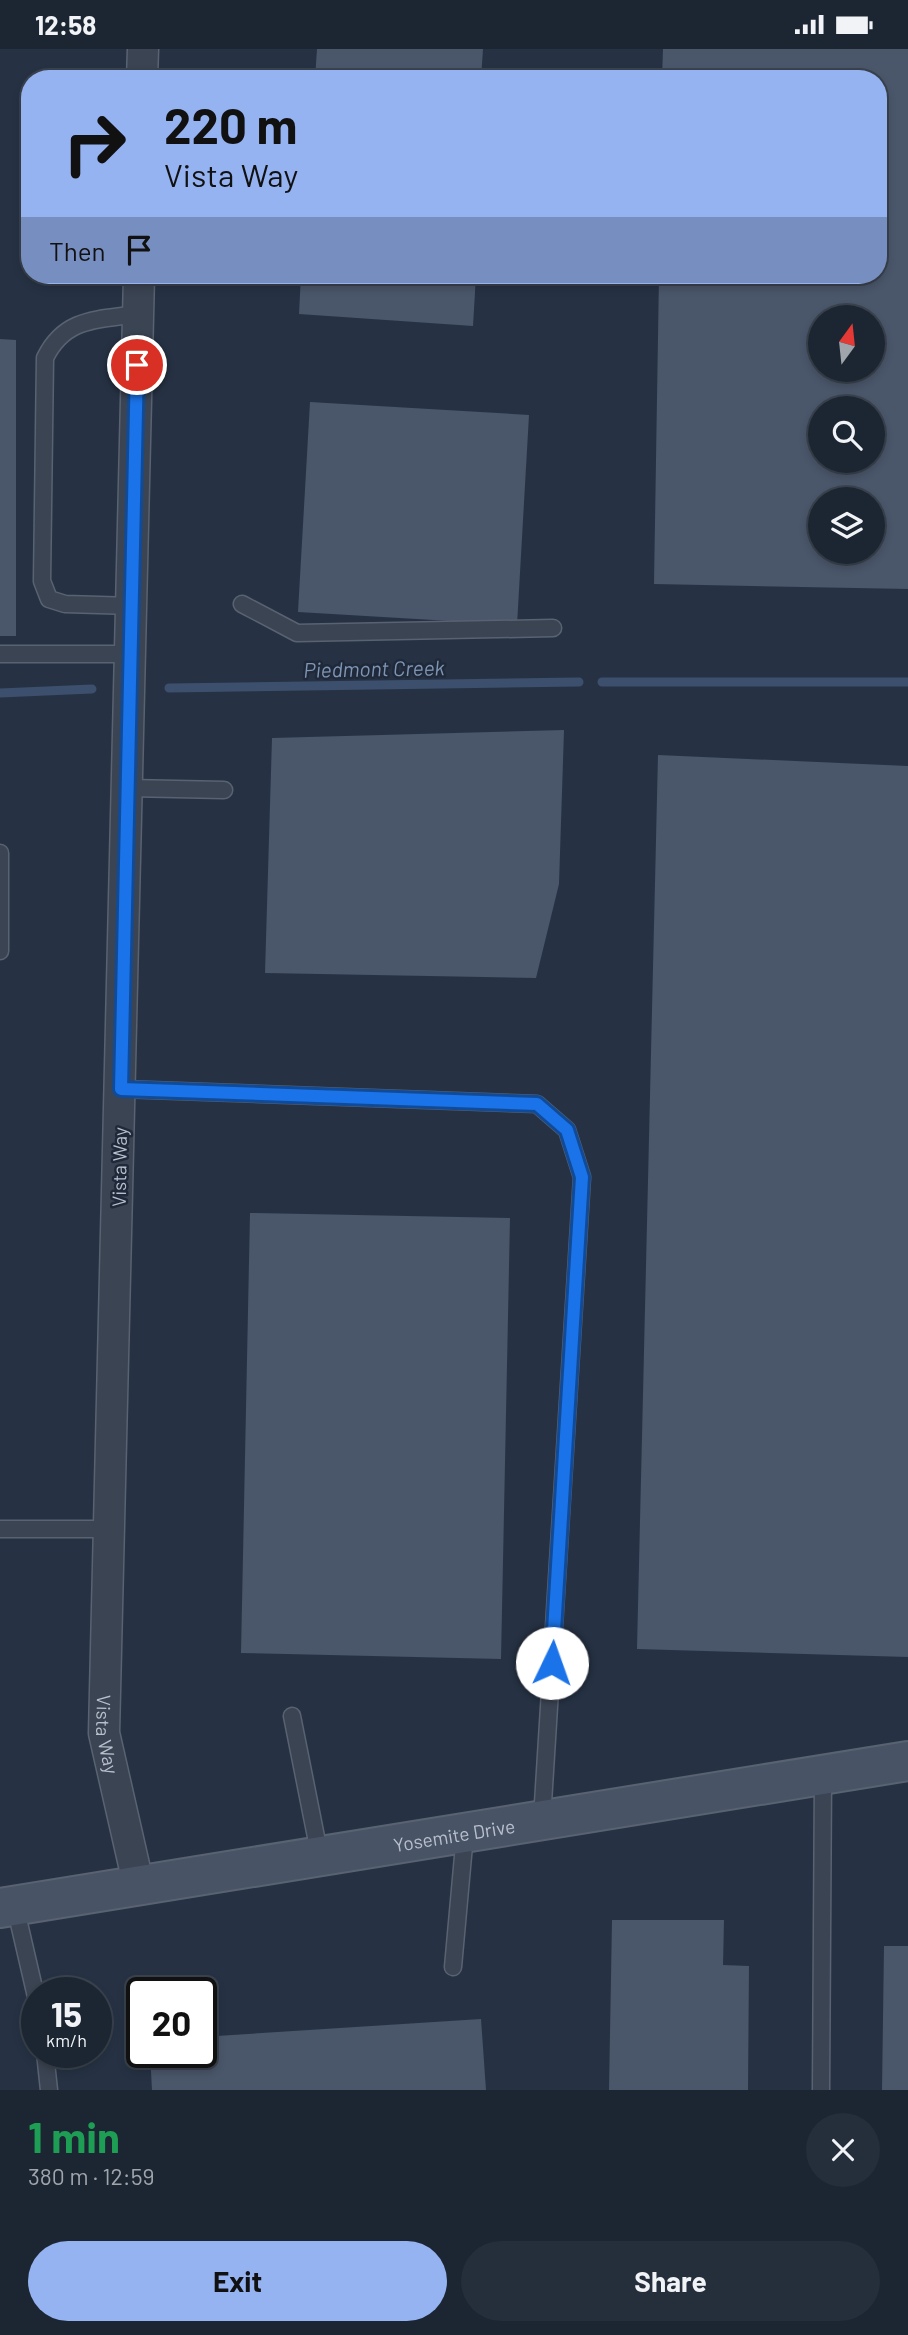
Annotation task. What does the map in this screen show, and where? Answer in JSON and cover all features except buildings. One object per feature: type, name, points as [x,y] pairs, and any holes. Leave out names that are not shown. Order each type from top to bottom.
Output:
[{"type":"main road","name":"Yosemite Drive","points":[[7,1907],[908,1761]]},
{"type":"street","points":[[142,70],[143,49]]},
{"type":"street","name":"Vista Way","points":[[139,284],[132,654],[104,1733],[139,1887]]},
{"type":"lane","points":[[133,606],[65,604],[49,599],[42,581],[45,358],[53,340],[76,323],[138,314]]},
{"type":"lane","points":[[242,604],[297,633],[553,628]]},
{"type":"lane","points":[[0,654],[132,654]]},
{"type":"lane","points":[[128,787],[224,790]]},
{"type":"lane","points":[[0,853],[0,951]]},
{"type":"lane","points":[[121,1089],[537,1104],[567,1130],[582,1177],[542,1821]]},
{"type":"lane","points":[[0,1529],[109,1529]]},
{"type":"lane","points":[[292,1716],[320,1857]]},
{"type":"lane","points":[[821,2090],[823,1775]]},
{"type":"lane","points":[[453,1967],[465,1834]]},
{"type":"lane","points":[[7,1907],[29,1977]]},
{"type":"lane","points":[[47,2068],[49,2090]]},
{"type":"waterway","name":"Piedmont Creek","points":[[169,688],[579,682]]},
{"type":"waterway","name":"Piedmont Creek","points":[[602,682],[908,682]]},
{"type":"waterway","name":"Piedmont Creek","points":[[0,693],[92,689]]},
{"type":"route","points":[[137,365],[121,1089],[537,1104],[567,1130],[582,1177],[552,1663]]}]
